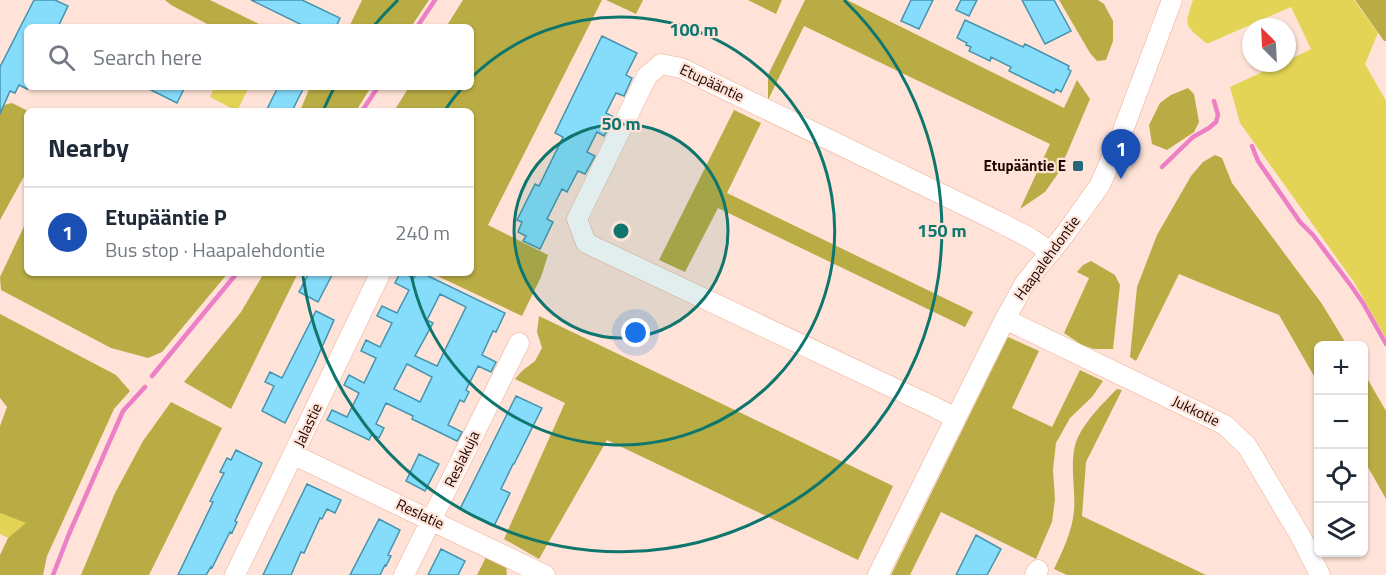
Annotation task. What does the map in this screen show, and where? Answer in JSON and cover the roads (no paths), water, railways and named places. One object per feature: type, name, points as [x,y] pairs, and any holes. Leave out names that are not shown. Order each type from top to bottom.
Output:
[{"type":"street","name":"Haapalehdontie","points":[[878,575],[1025,283],[1051,252],[1100,185],[1172,0]]},
{"type":"street","name":"Etupääntie","points":[[956,418],[586,243],[578,219],[647,76],[661,64],[681,68],[999,222],[1051,252]]},
{"type":"street","name":"Jalastie","points":[[235,575],[379,276]]},
{"type":"street","name":"Jukkotie","points":[[1005,320],[1225,425],[1247,446],[1301,537],[1320,575]]},
{"type":"street","name":"Reslakuja","points":[[404,575],[519,343]]},
{"type":"street","name":"Reslatie","points":[[294,455],[545,575]]},
{"type":"waterway","points":[[419,24],[435,0]]},
{"type":"waterway","points":[[364,108],[376,90]]},
{"type":"waterway","points":[[1162,167],[1193,137],[1216,122],[1218,115],[1214,101]]},
{"type":"waterway","points":[[1252,146],[1258,161],[1300,222],[1313,235],[1363,303],[1386,344]]},
{"type":"waterway","points":[[152,376],[235,276]]},
{"type":"waterway","points":[[53,575],[123,411],[145,387]]},
{"type":"place","name":"Etupääntie E","points":[[1078,166]]},
{"type":"place","name":"Etupääntie P","points":[[1121,179]]}]
